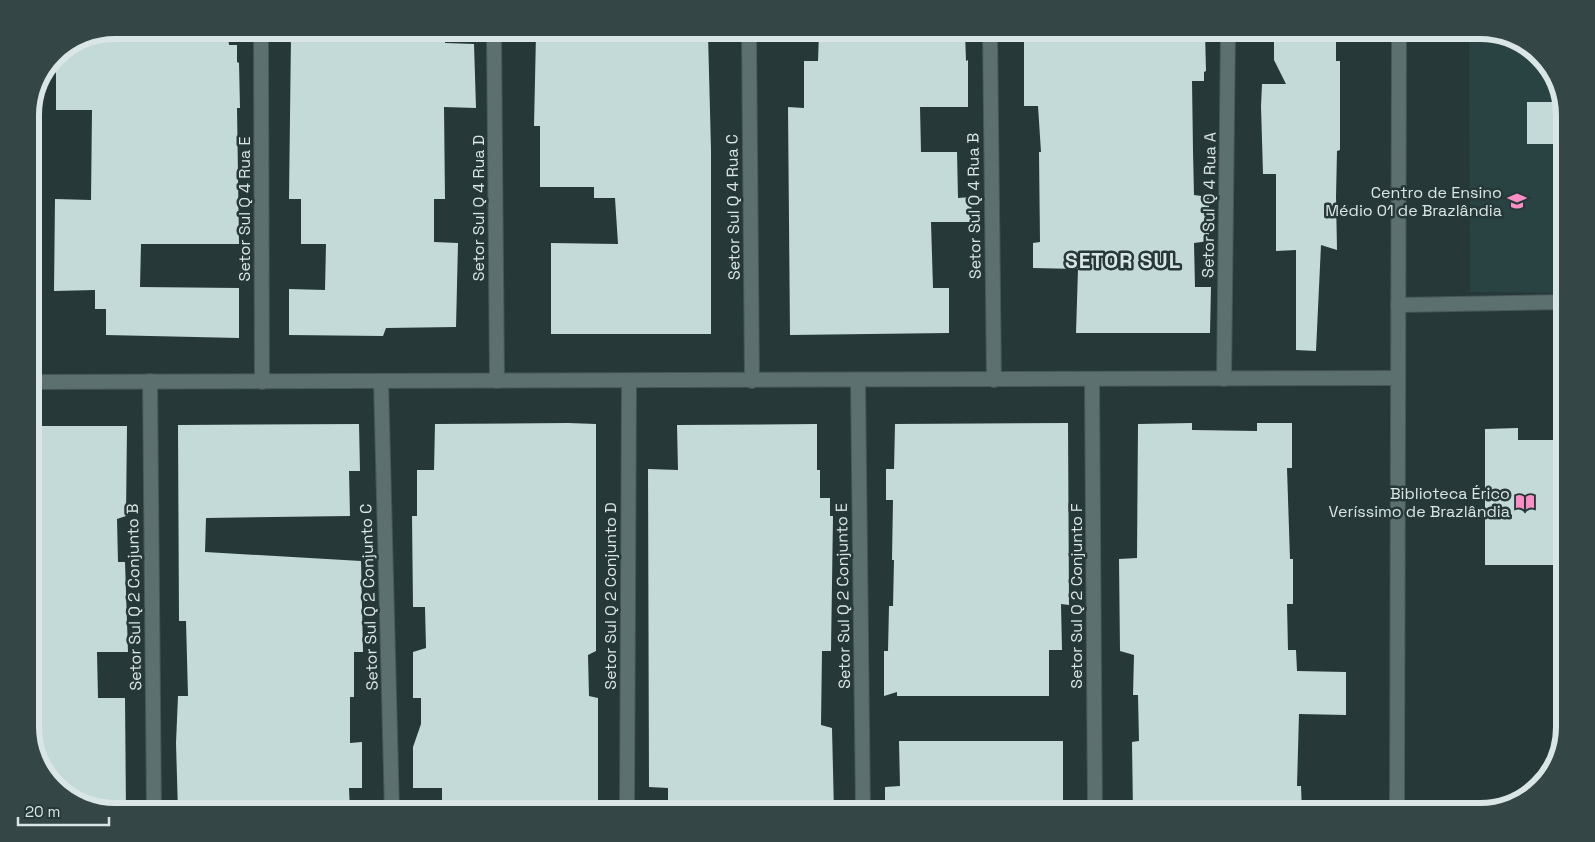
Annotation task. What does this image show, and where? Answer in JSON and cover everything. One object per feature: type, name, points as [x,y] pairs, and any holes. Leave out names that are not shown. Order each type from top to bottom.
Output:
[{"type":"street","name":"Setor Sul Q 4 Rua E","points":[[261,39],[262,382]]},
{"type":"street","name":"Setor Sul Q 4 Rua D","points":[[494,39],[497,381]]},
{"type":"street","name":"Setor Sul Q 4 Rua C","points":[[749,39],[752,381]]},
{"type":"street","name":"Setor Sul Q 4 Rua B","points":[[990,39],[994,380]]},
{"type":"street","name":"Setor Sul Q 4 Rua A","points":[[1224,379],[1228,39]]},
{"type":"street","points":[[1397,803],[1399,39]]},
{"type":"street","points":[[1398,305],[1556,302]]},
{"type":"street","points":[[39,382],[1398,378]]},
{"type":"street","name":"Setor Sul Q 2 Conjunto E","points":[[858,380],[863,803]]},
{"type":"street","name":"Setor Sul Q 2 Conjunto F","points":[[1092,380],[1095,803]]},
{"type":"street","name":"Setor Sul Q 2 Conjunto C","points":[[381,381],[392,803]]},
{"type":"street","name":"Setor Sul Q 2 Conjunto D","points":[[627,803],[629,381]]},
{"type":"street","name":"Setor Sul Q 2 Conjunto B","points":[[150,382],[154,803]]},
{"type":"shaded area","name":"Centro de Ensino Médio 01 de Brazlândia","points":[[1469,39],[1495,40],[1514,47],[1537,65],[1548,81],[1555,100],[1556,293],[1470,292]]},
{"type":"building","points":[[105,39],[228,39],[229,45],[237,45],[240,108],[237,108],[239,244],[141,244],[140,287],[239,288],[239,338],[106,335],[106,309],[95,309],[95,290],[54,291],[55,199],[91,200],[92,110],[56,110],[56,68],[77,49],[91,43]]},
{"type":"building","points":[[291,39],[445,39],[445,43],[474,44],[476,108],[444,107],[445,199],[434,199],[434,242],[458,243],[456,327],[386,328],[383,336],[289,335],[289,289],[325,290],[326,244],[301,244],[301,199],[289,199]]},
{"type":"building","points":[[536,39],[708,39],[711,150],[711,334],[551,334],[551,243],[618,244],[615,198],[594,198],[594,187],[540,187],[540,126],[534,126]]},
{"type":"building","points":[[819,39],[965,39],[966,61],[968,60],[968,107],[920,107],[921,152],[957,152],[958,198],[972,197],[971,222],[931,222],[933,288],[949,288],[949,333],[790,335],[788,107],[804,108],[804,61],[818,61]]},
{"type":"building","points":[[1024,39],[1205,39],[1206,71],[1204,72],[1204,81],[1192,81],[1193,151],[1194,195],[1209,197],[1209,241],[1194,243],[1195,287],[1211,287],[1210,333],[1076,333],[1078,269],[1033,268],[1033,243],[1040,242],[1039,152],[1041,152],[1038,106],[1024,106]]},
{"type":"building","points":[[1274,39],[1336,39],[1336,61],[1340,61],[1340,150],[1337,151],[1336,197],[1337,250],[1321,245],[1316,351],[1296,350],[1296,250],[1276,251],[1276,174],[1263,174],[1262,84],[1286,84],[1274,60]]},
{"type":"building","points":[[1527,102],[1555,102],[1556,144],[1527,144]]},
{"type":"building","points":[[1068,423],[1069,605],[1061,604],[1062,650],[1049,650],[1049,696],[897,696],[897,692],[884,696],[884,651],[888,651],[889,606],[893,606],[894,560],[892,560],[893,500],[886,500],[886,469],[894,469],[895,424]]},
{"type":"building","points":[[1192,423],[1192,430],[1257,431],[1257,423],[1292,423],[1292,468],[1287,468],[1290,559],[1293,559],[1293,604],[1287,604],[1288,650],[1296,650],[1297,671],[1346,672],[1346,715],[1299,714],[1297,786],[1301,786],[1302,803],[1133,803],[1132,742],[1139,741],[1138,695],[1133,695],[1134,655],[1120,651],[1119,559],[1137,558],[1138,424]]},
{"type":"building","points":[[359,424],[360,471],[349,471],[350,516],[206,518],[205,552],[361,561],[363,652],[354,652],[354,697],[350,697],[350,743],[362,742],[362,788],[349,788],[350,803],[178,803],[176,743],[178,696],[188,696],[186,621],[179,621],[178,425]]},
{"type":"building","points":[[435,424],[596,424],[596,651],[588,655],[589,696],[598,698],[598,803],[442,803],[442,788],[413,788],[413,747],[421,724],[421,698],[413,698],[413,652],[426,648],[425,607],[413,607],[412,516],[417,516],[417,470],[434,470]]},
{"type":"building","points":[[817,424],[817,470],[820,470],[820,498],[830,498],[830,516],[833,516],[831,651],[822,651],[821,725],[832,728],[834,803],[668,803],[668,788],[649,787],[648,469],[678,470],[677,425]]},
{"type":"building","points":[[39,426],[127,426],[126,516],[117,519],[118,562],[125,562],[128,652],[97,652],[98,698],[125,698],[126,803],[95,801],[73,790],[58,777],[47,761],[40,742]]},
{"type":"building","name":"Biblioteca Érico Veríssimo de Brazlândia","points":[[1518,428],[1518,440],[1556,440],[1556,565],[1485,565],[1485,429]]},
{"type":"building","points":[[899,741],[1063,741],[1063,802],[885,803],[885,787],[900,786]]},
{"type":"place","name":"Centro de Ensino Médio 01 de Brazlândia","points":[[1517,201]]},
{"type":"place","name":"Biblioteca Érico Veríssimo de Brazlândia","points":[[1525,502]]},
{"type":"district","name":"SETOR SUL","points":[[1123,260]]}]
